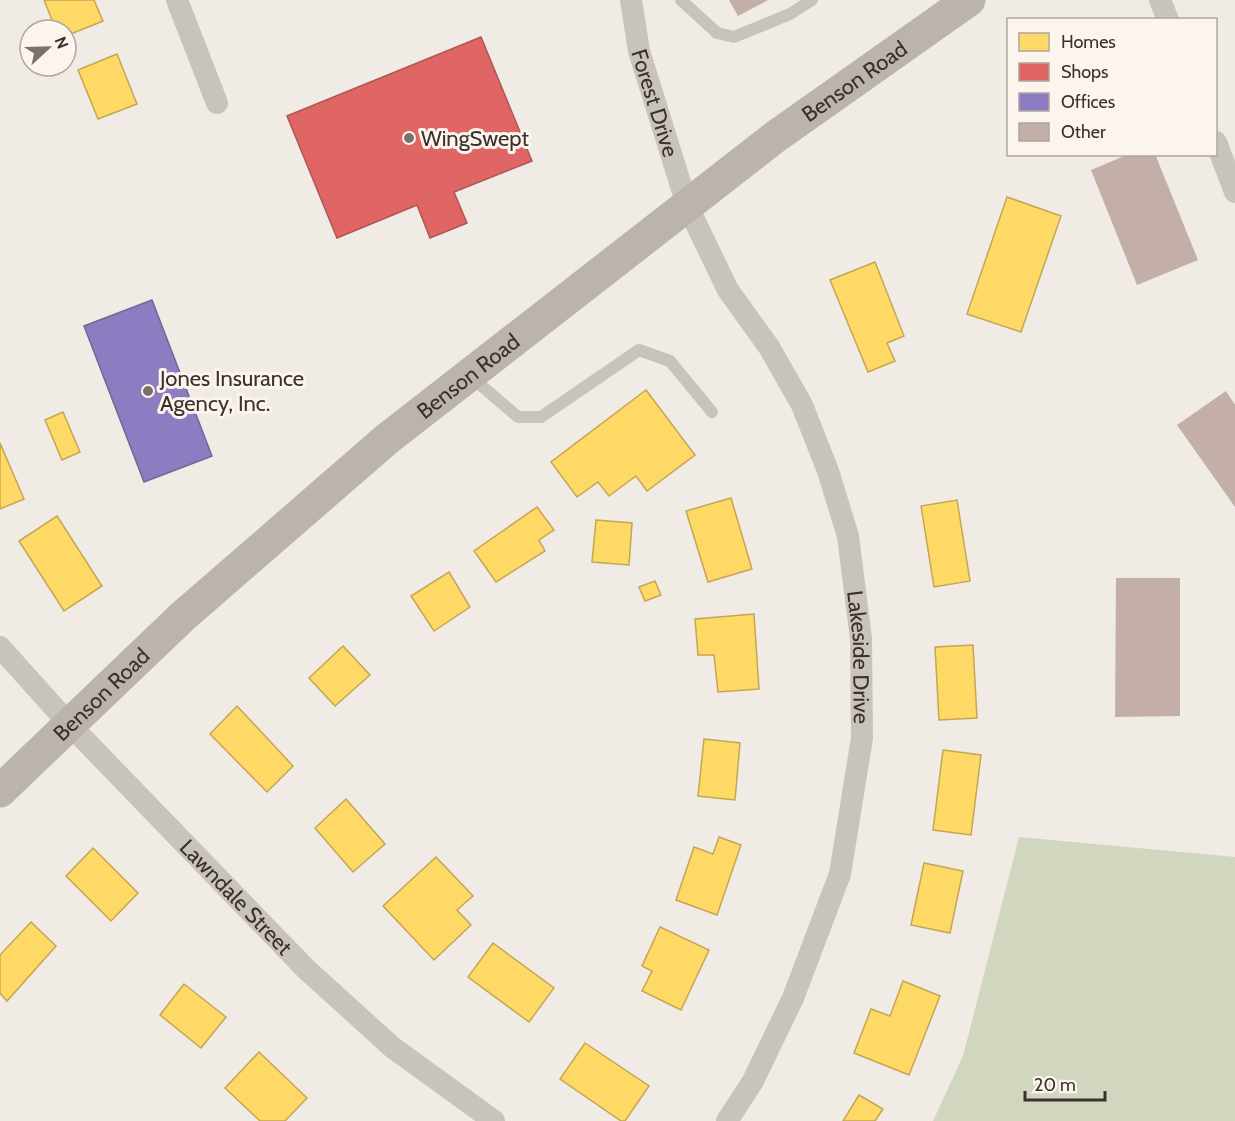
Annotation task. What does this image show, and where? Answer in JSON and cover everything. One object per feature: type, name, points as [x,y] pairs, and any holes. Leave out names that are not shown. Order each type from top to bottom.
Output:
[{"type":"main road","name":"Benson Road","points":[[0,791],[182,617],[387,438],[775,137],[969,0]]},
{"type":"street","points":[[177,0],[217,103]]},
{"type":"street","name":"Forest Drive","points":[[631,0],[639,51],[687,205]]},
{"type":"street","points":[[1160,0],[1167,18]]},
{"type":"street","points":[[1217,147],[1235,192]]},
{"type":"street","name":"Lakeside Drive","points":[[687,205],[728,291],[769,347],[802,405],[828,471],[848,536],[861,639],[862,738],[840,874],[794,998],[753,1081],[727,1121]]},
{"type":"street","name":"Lawndale Street","points":[[0,648],[70,725],[306,969],[392,1047],[494,1121]]},
{"type":"lane","points":[[681,0],[717,33],[734,37],[790,14],[812,0]]},
{"type":"lane","points":[[469,375],[518,417],[541,417],[639,350],[670,361],[712,412]]},
{"type":"green space","points":[[1019,837],[1235,857],[1235,1121],[933,1121],[963,1056]]},
{"type":"building: Homes","points":[[44,0],[94,0],[103,21],[78,31],[78,18],[51,18]]},
{"type":"building: Homes","points":[[117,54],[137,104],[98,119],[78,70]]},
{"type":"building: Homes","points":[[1007,197],[1061,216],[1021,332],[967,314]]},
{"type":"building: Homes","points":[[875,262],[904,336],[887,343],[895,361],[868,372],[830,280]]},
{"type":"building: Homes","points":[[646,390],[695,455],[647,491],[636,476],[609,496],[598,482],[577,497],[551,462]]},
{"type":"building: Homes","points":[[63,412],[80,452],[62,460],[45,420]]},
{"type":"building: Homes","points":[[0,443],[24,499],[0,509]]},
{"type":"building: Homes","points":[[731,498],[752,569],[708,582],[686,511]]},
{"type":"building: Homes","points":[[957,500],[970,581],[934,587],[921,506]]},
{"type":"building: Homes","points":[[537,507],[554,530],[539,540],[545,551],[496,582],[474,551]]},
{"type":"building: Homes","points":[[57,516],[102,586],[64,611],[19,541]]},
{"type":"building: Homes","points":[[596,520],[632,523],[629,565],[592,562]]},
{"type":"building: Homes","points":[[449,572],[470,607],[434,631],[411,596]]},
{"type":"building: Homes","points":[[655,581],[661,595],[645,601],[639,587]]},
{"type":"building: Homes","points":[[754,614],[759,689],[718,692],[714,655],[698,655],[695,619]]},
{"type":"building: Homes","points":[[973,645],[977,718],[939,720],[935,647]]},
{"type":"building: Homes","points":[[343,646],[370,675],[335,706],[309,678]]},
{"type":"building: Homes","points":[[237,706],[293,766],[267,792],[210,734]]},
{"type":"building: Homes","points":[[704,739],[740,743],[735,800],[698,796]]},
{"type":"building: Homes","points":[[943,750],[981,755],[971,835],[933,830]]},
{"type":"building: Homes","points":[[346,799],[385,844],[353,872],[315,828]]},
{"type":"building: Homes","points":[[719,837],[741,845],[717,915],[676,900],[694,847],[713,854]]},
{"type":"building: Homes","points":[[93,848],[138,893],[111,921],[66,876]]},
{"type":"building: Homes","points":[[436,857],[473,896],[457,910],[471,925],[434,960],[383,906]]},
{"type":"building: Homes","points":[[924,863],[963,871],[950,933],[911,925]]},
{"type":"building: Homes","points":[[31,922],[56,946],[7,1001],[0,993],[0,955]]},
{"type":"building: Homes","points":[[660,927],[709,950],[681,1010],[642,991],[652,971],[642,966]]},
{"type":"building: Homes","points":[[493,943],[554,988],[529,1022],[468,977]]},
{"type":"building: Homes","points":[[903,981],[940,996],[909,1075],[854,1053],[871,1009],[890,1016]]},
{"type":"building: Homes","points":[[184,984],[226,1017],[201,1048],[160,1015]]},
{"type":"building: Homes","points":[[585,1043],[649,1086],[625,1121],[621,1121],[560,1079]]},
{"type":"building: Homes","points":[[259,1052],[307,1098],[285,1121],[260,1121],[225,1088]]},
{"type":"building: Homes","points":[[859,1095],[883,1109],[875,1121],[843,1121]]},
{"type":"building: Shops","name":"WingSwept","points":[[481,37],[532,161],[454,192],[467,223],[430,238],[417,205],[337,238],[287,116]]},
{"type":"building: Offices","name":"Jones Insurance Agency, Inc.","points":[[152,300],[212,456],[144,482],[84,326]]},
{"type":"building: Other","points":[[729,0],[768,0],[738,16]]},
{"type":"building: Other","points":[[1124,156],[1156,156],[1198,260],[1137,285],[1091,170]]},
{"type":"building: Other","points":[[1226,391],[1235,405],[1235,507],[1177,425]]},
{"type":"building: Other","points":[[1116,578],[1180,578],[1180,716],[1115,717]]},
{"type":"place","name":"WingSwept","points":[[409,138]]},
{"type":"place","name":"Jones Insurance Agency, Inc.","points":[[148,391]]}]
